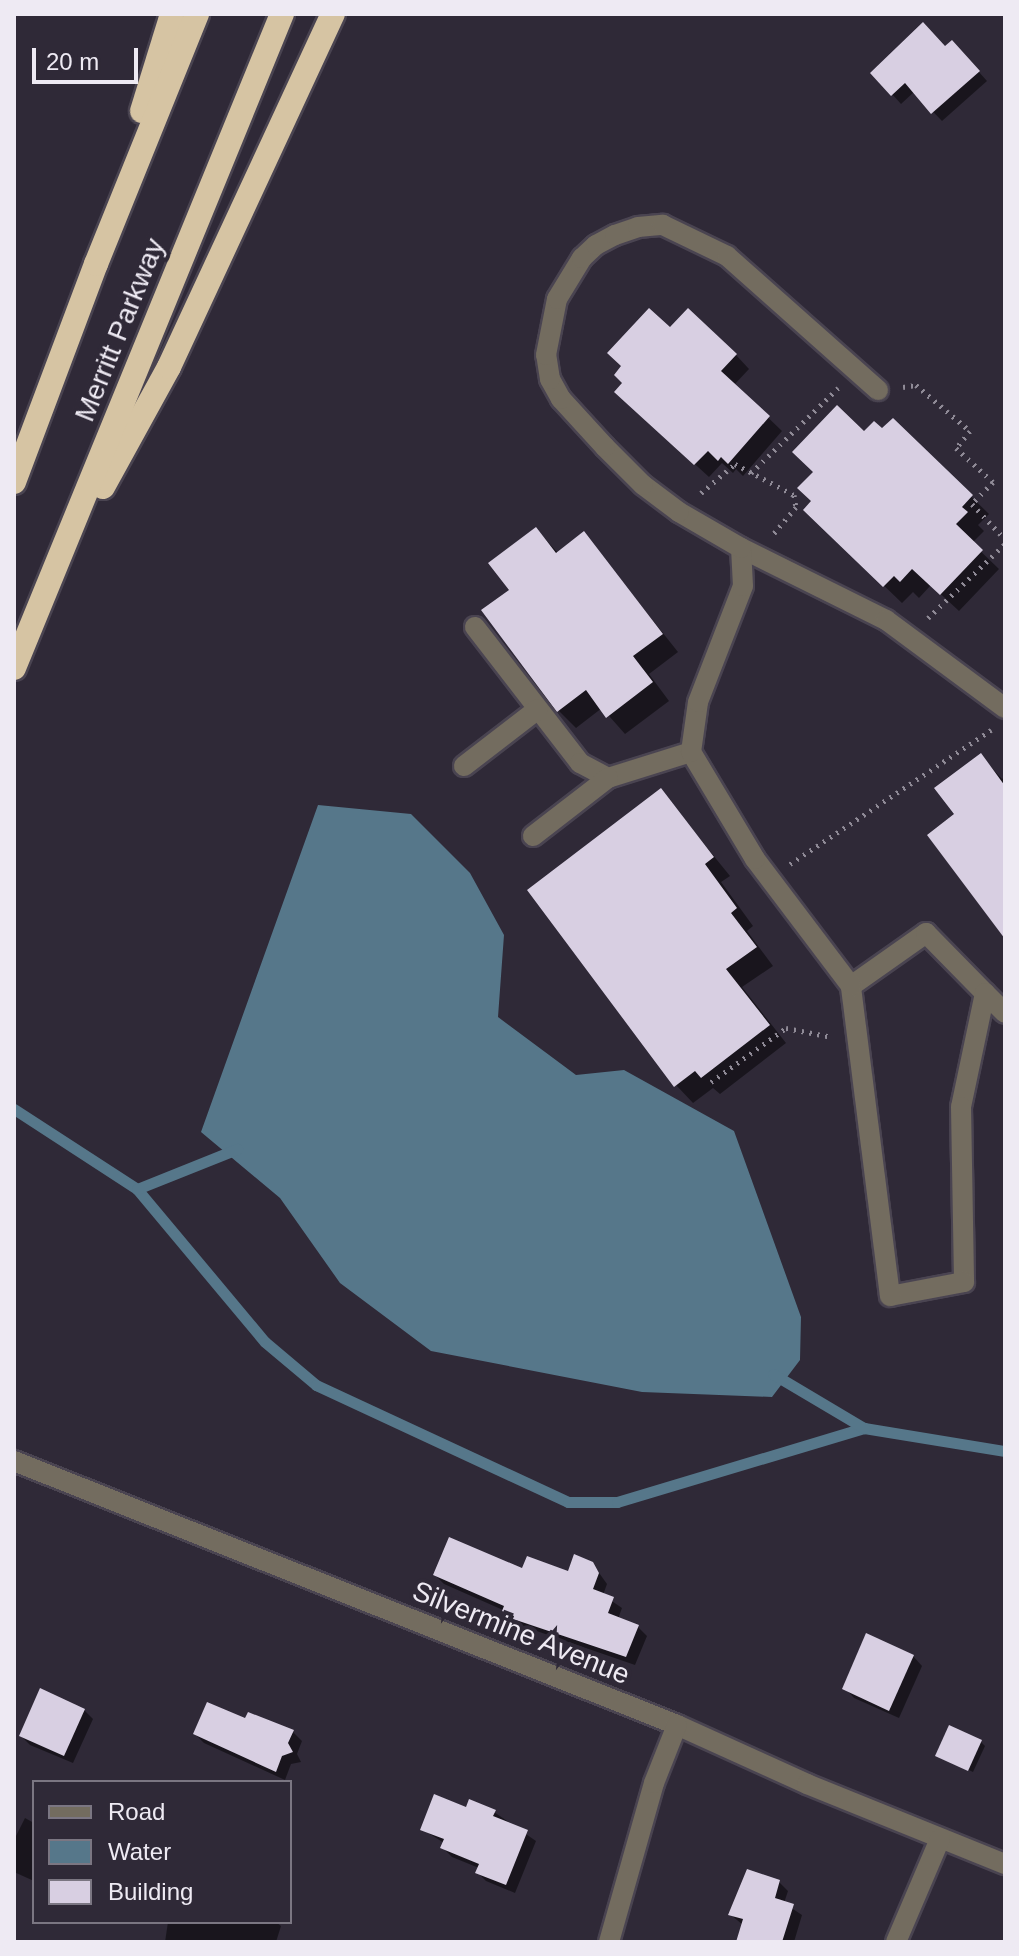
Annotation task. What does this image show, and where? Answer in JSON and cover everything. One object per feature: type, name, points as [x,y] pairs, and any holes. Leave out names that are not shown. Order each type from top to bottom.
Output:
[{"type":"highway","points":[[96,264],[172,14]]},
{"type":"highway","name":"Merritt Parkway","points":[[14,482],[96,264],[197,14]]},
{"type":"highway","name":"Merritt Parkway","points":[[14,668],[282,14]]},
{"type":"highway","points":[[48,587],[169,367],[333,14]]},
{"type":"street","points":[[878,390],[727,256],[663,225],[638,227],[596,245],[566,280],[557,299],[546,355],[550,379],[561,399],[643,485],[679,512],[748,551],[886,620],[1005,708]]},
{"type":"street","points":[[748,551],[743,586],[698,702],[691,752],[770,878],[851,986],[890,1296],[964,1282],[961,1107],[985,993]]},
{"type":"street","points":[[475,627],[580,763],[608,778]]},
{"type":"street","points":[[464,766],[538,709]]},
{"type":"street","points":[[533,836],[608,778],[691,752]]},
{"type":"street","points":[[851,986],[926,933],[1005,1013]]},
{"type":"street","name":"Silvermine Avenue","points":[[14,1461],[677,1725],[1005,1864]]},
{"type":"street","points":[[609,1942],[654,1783],[677,1725]]},
{"type":"street","points":[[896,1942],[940,1839]]},
{"type":"path","points":[[751,473],[856,371]]},
{"type":"path","points":[[878,390],[916,385],[970,431],[956,448],[993,482],[972,504],[1005,541],[908,637]]},
{"type":"path","points":[[679,512],[735,464],[794,495],[796,507],[748,551]]},
{"type":"path","points":[[770,878],[992,729]]},
{"type":"path","points":[[711,1082],[786,1028],[858,1042]]},
{"type":"water","points":[[318,805],[411,814],[470,873],[504,935],[498,1017],[576,1075],[624,1070],[734,1131],[801,1317],[800,1360],[772,1397],[642,1392],[431,1351],[340,1283],[280,1198],[201,1132]]},
{"type":"building","points":[[923,22],[945,46],[952,40],[980,71],[931,114],[905,83],[891,96],[870,73]]},
{"type":"building","points":[[649,308],[670,327],[688,308],[737,354],[721,371],[770,416],[728,464],[721,457],[718,461],[708,451],[694,465],[614,392],[622,383],[614,375],[621,366],[607,353]]},
{"type":"building","points":[[837,405],[864,431],[874,421],[882,428],[893,418],[973,495],[962,507],[968,512],[956,524],[983,550],[940,595],[912,569],[900,582],[894,576],[883,587],[803,510],[811,501],[797,488],[813,472],[792,452]]},
{"type":"building","points":[[536,527],[556,553],[584,531],[663,634],[633,656],[653,682],[606,718],[586,690],[557,712],[481,610],[509,590],[488,563]]},
{"type":"building","points":[[981,753],[1005,786],[1005,939],[927,835],[954,814],[934,788]]},
{"type":"building","points":[[661,788],[714,857],[705,864],[737,908],[731,913],[757,947],[726,969],[770,1025],[701,1078],[695,1071],[674,1087],[527,890]]},
{"type":"building","points":[[449,1537],[522,1568],[527,1556],[568,1571],[574,1554],[593,1562],[599,1573],[593,1589],[614,1597],[608,1613],[639,1625],[626,1657],[513,1619],[514,1616],[502,1611],[504,1606],[433,1575]]},
{"type":"building","points":[[866,1633],[914,1655],[889,1711],[842,1689]]},
{"type":"building","points":[[40,1688],[85,1709],[64,1756],[19,1736]]},
{"type":"building","points":[[207,1702],[245,1718],[248,1712],[294,1730],[288,1743],[293,1752],[282,1756],[276,1772],[193,1734]]},
{"type":"building","points":[[949,1725],[982,1740],[968,1771],[935,1756]]},
{"type":"building","points":[[434,1794],[466,1807],[469,1799],[496,1810],[493,1816],[528,1830],[506,1885],[475,1873],[479,1864],[440,1848],[444,1839],[420,1830]]},
{"type":"building","points":[[747,1869],[780,1880],[775,1898],[794,1904],[782,1942],[736,1942],[743,1919],[728,1915]]},
{"type":"waterway","points":[[14,1109],[137,1189],[265,1342],[316,1385],[568,1502],[617,1502],[864,1428],[1005,1451]]},
{"type":"waterway","points":[[137,1189],[237,1149]]},
{"type":"waterway","points":[[773,1374],[864,1428]]}]
